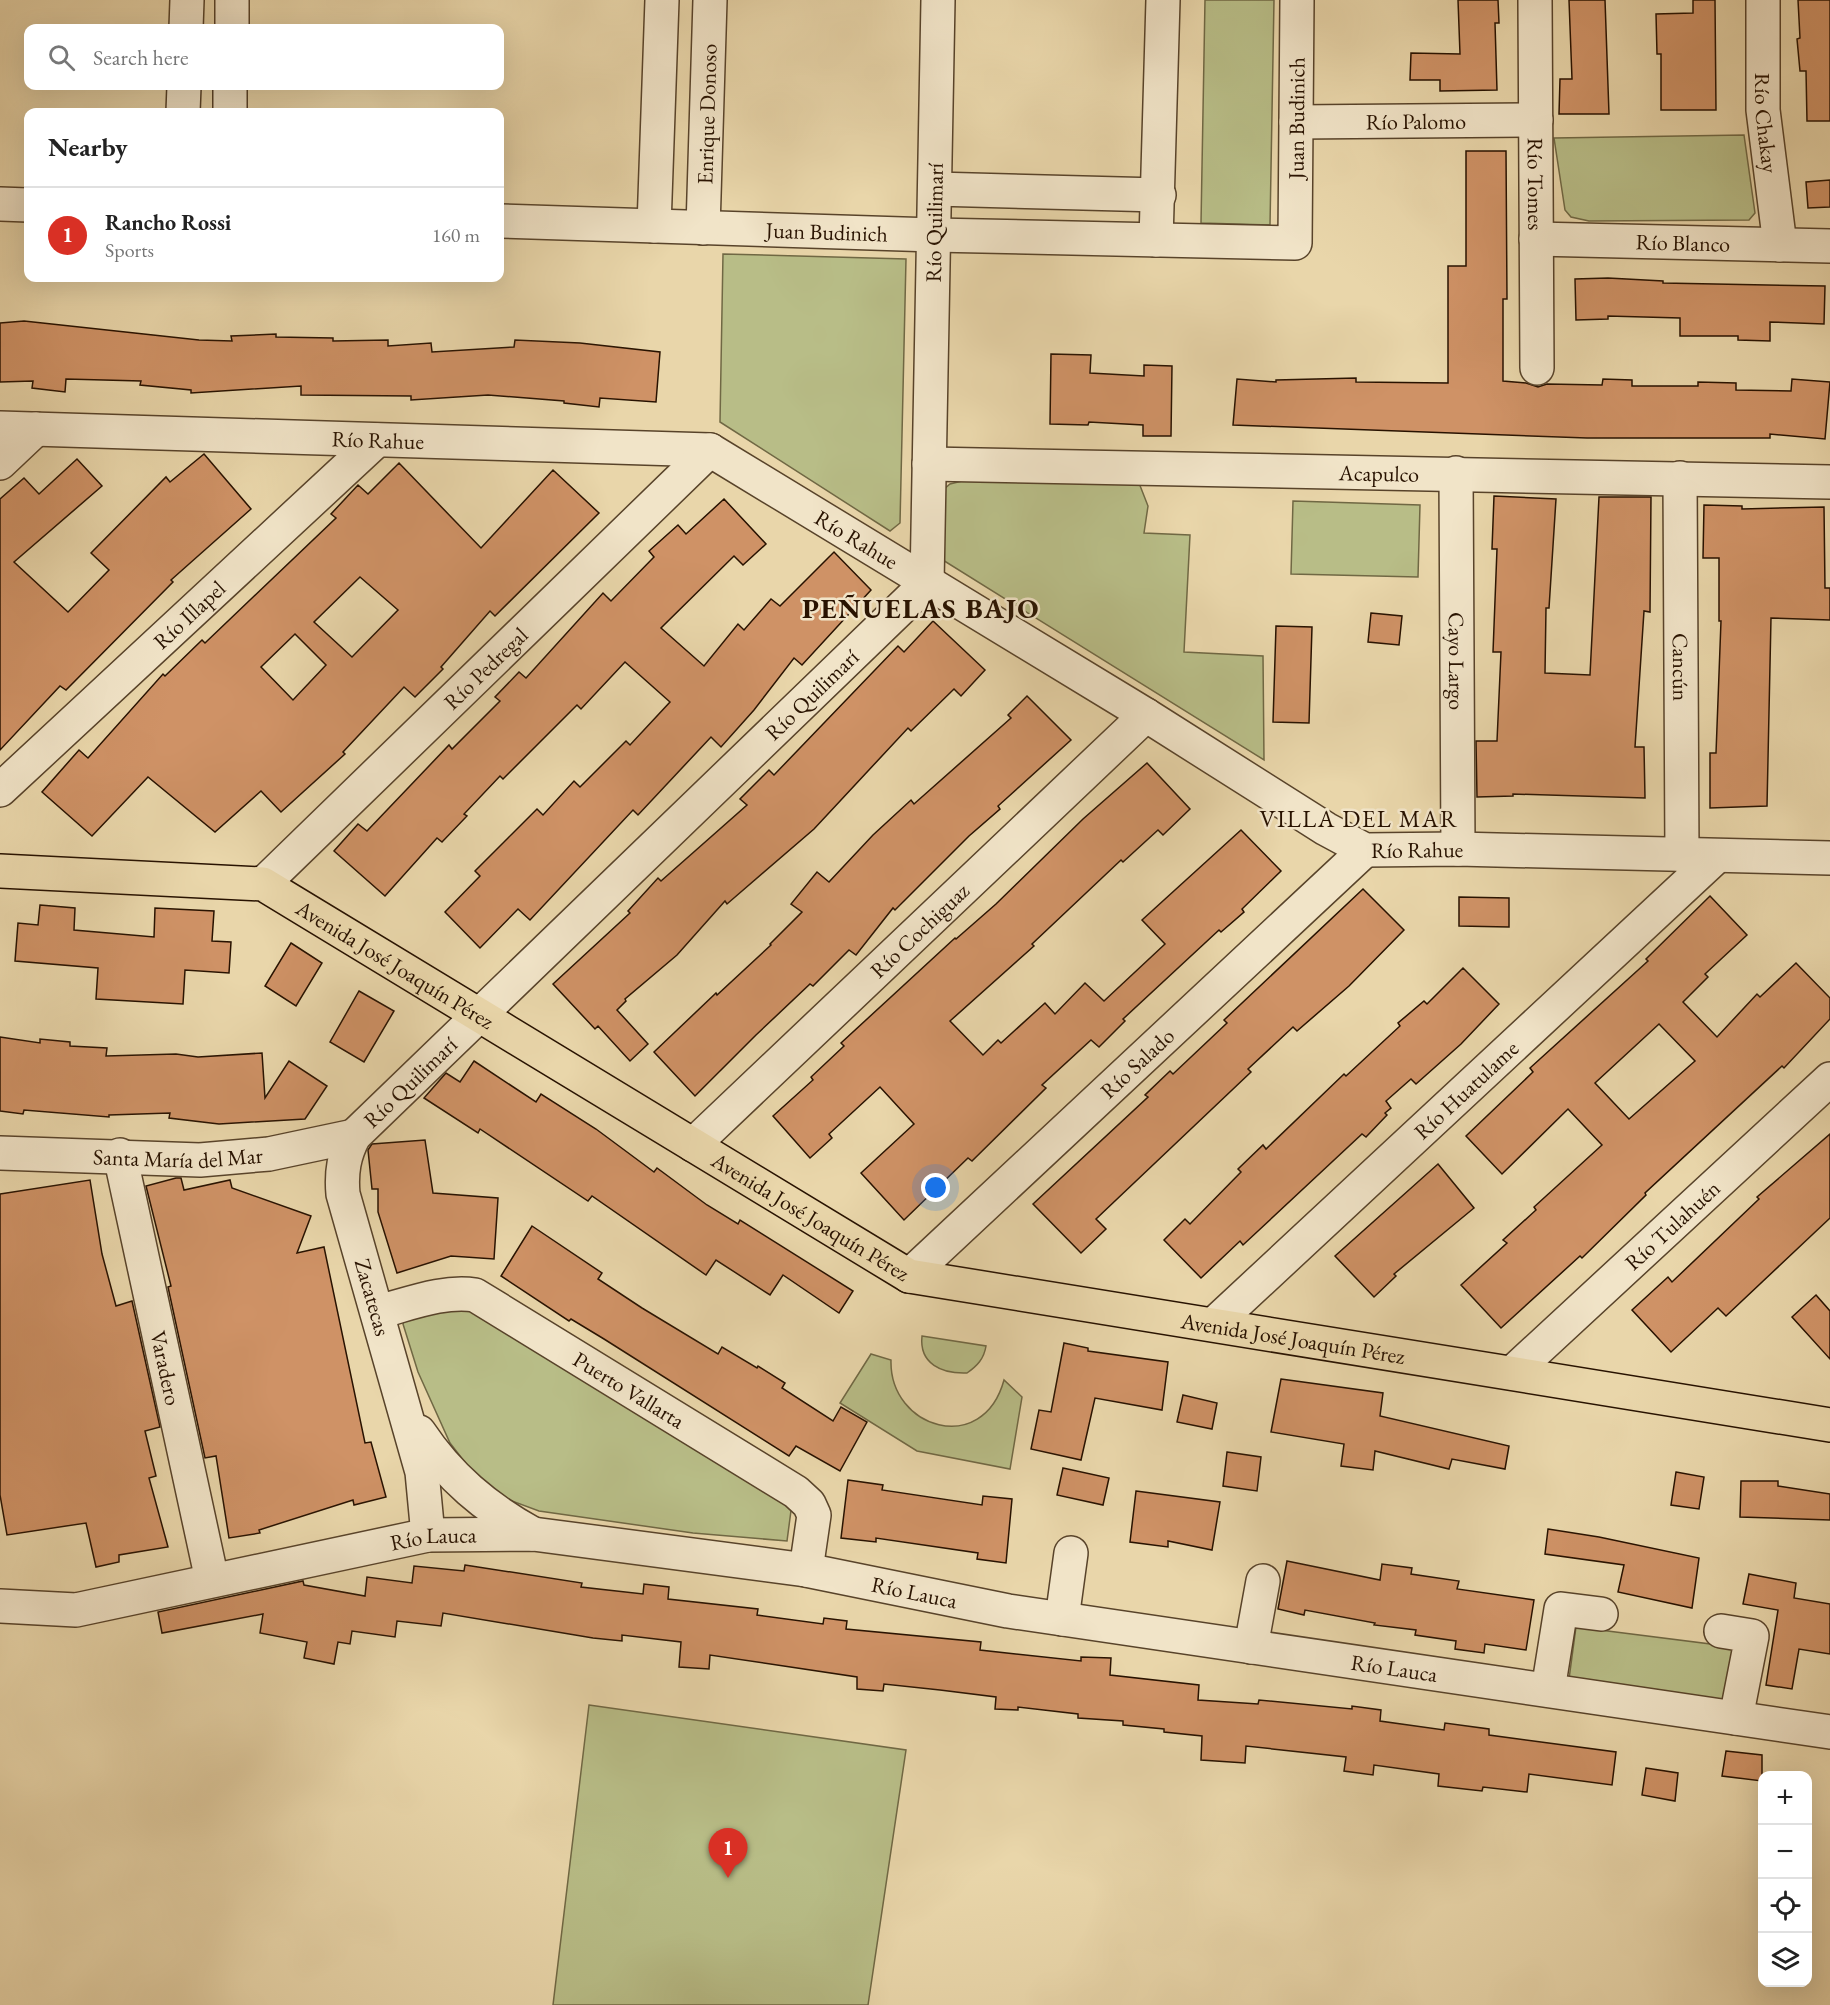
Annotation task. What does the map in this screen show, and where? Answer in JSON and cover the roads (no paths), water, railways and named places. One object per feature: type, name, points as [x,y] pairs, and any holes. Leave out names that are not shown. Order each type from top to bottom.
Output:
[{"type":"main road","name":"Avenida José Joaquín Pérez","points":[[0,871],[263,885],[909,1276],[1830,1425]]},
{"type":"street","points":[[186,24],[187,0]]},
{"type":"street","points":[[232,0],[232,24]]},
{"type":"street","points":[[654,226],[662,0]]},
{"type":"street","name":"Enrique Donoso","points":[[703,228],[710,0]]},
{"type":"street","name":"Río Quilimarí","points":[[354,1136],[927,583],[938,0]]},
{"type":"street","points":[[1156,240],[1164,0]]},
{"type":"street","name":"Juan Budinich","points":[[504,221],[934,235],[1295,243],[1298,0]]},
{"type":"street","name":"Río Tomes","points":[[1535,0],[1537,368]]},
{"type":"street","name":"Río Chakay","points":[[1763,0],[1763,110],[1780,245]]},
{"type":"street","points":[[183,108],[184,90]]},
{"type":"street","points":[[230,90],[230,108]]},
{"type":"street","name":"Río Palomo","points":[[1296,122],[1536,120]]},
{"type":"street","points":[[935,189],[1159,195]]},
{"type":"street","points":[[0,204],[24,205]]},
{"type":"street","name":"Río Blanco","points":[[1536,239],[1830,246]]},
{"type":"street","name":"Río Rahue","points":[[0,428],[710,450],[1146,715],[1326,829],[1365,850],[1458,849],[1830,858]]},
{"type":"street","points":[[0,464],[36,429]]},
{"type":"street","name":"Río Illapel","points":[[0,790],[377,440]]},
{"type":"street","name":"Río Pedregal","points":[[263,885],[710,450]]},
{"type":"street","name":"Acapulco","points":[[929,464],[1830,482]]},
{"type":"street","name":"Cayo Largo","points":[[1456,473],[1458,849]]},
{"type":"street","name":"Cancún","points":[[1680,478],[1682,855]]},
{"type":"street","name":"Río Cochiguaz","points":[[693,1145],[1146,715]]},
{"type":"street","name":"Río Salado","points":[[909,1276],[1365,850]]},
{"type":"street","name":"Río Huatulame","points":[[1214,1324],[1717,856]]},
{"type":"street","name":"Río Tulahuén","points":[[1512,1373],[1830,1079]]},
{"type":"street","name":"Santa María del Mar","points":[[0,1153],[120,1155],[200,1160],[280,1152],[354,1136]]},
{"type":"street","name":"Zacatecas","points":[[354,1136],[344,1164],[343,1194],[423,1472],[428,1535]]},
{"type":"street","name":"Zacatecas","points":[[280,1152],[321,1169],[343,1194]]},
{"type":"street","name":"Varadero","points":[[120,1155],[212,1580]]},
{"type":"street","name":"Puerto Vallarta","points":[[378,1312],[447,1294],[460,1292],[476,1295],[796,1492],[809,1504],[814,1515],[806,1570]]},
{"type":"street","name":"Zacatecas","points":[[403,1401],[433,1452],[451,1475],[476,1498],[533,1534]]},
{"type":"street","name":"Río Lauca","points":[[2,1598],[76,1610],[428,1535],[533,1534],[806,1570],[1008,1611],[1830,1732]]},
{"type":"street","points":[[1062,1619],[1071,1553]]},
{"type":"street","points":[[1251,1647],[1263,1581]]},
{"type":"street","points":[[1548,1690],[1560,1609],[1601,1614]]},
{"type":"street","points":[[1721,1631],[1752,1636],[1736,1718]]},
{"type":"place","name":"Rancho Rossi","points":[[728,1878]]},
{"type":"district","name":"PEÑUELAS BAJO","points":[[921,608]]},
{"type":"district","name":"VILLA DEL MAR","points":[[1359,819]]}]
